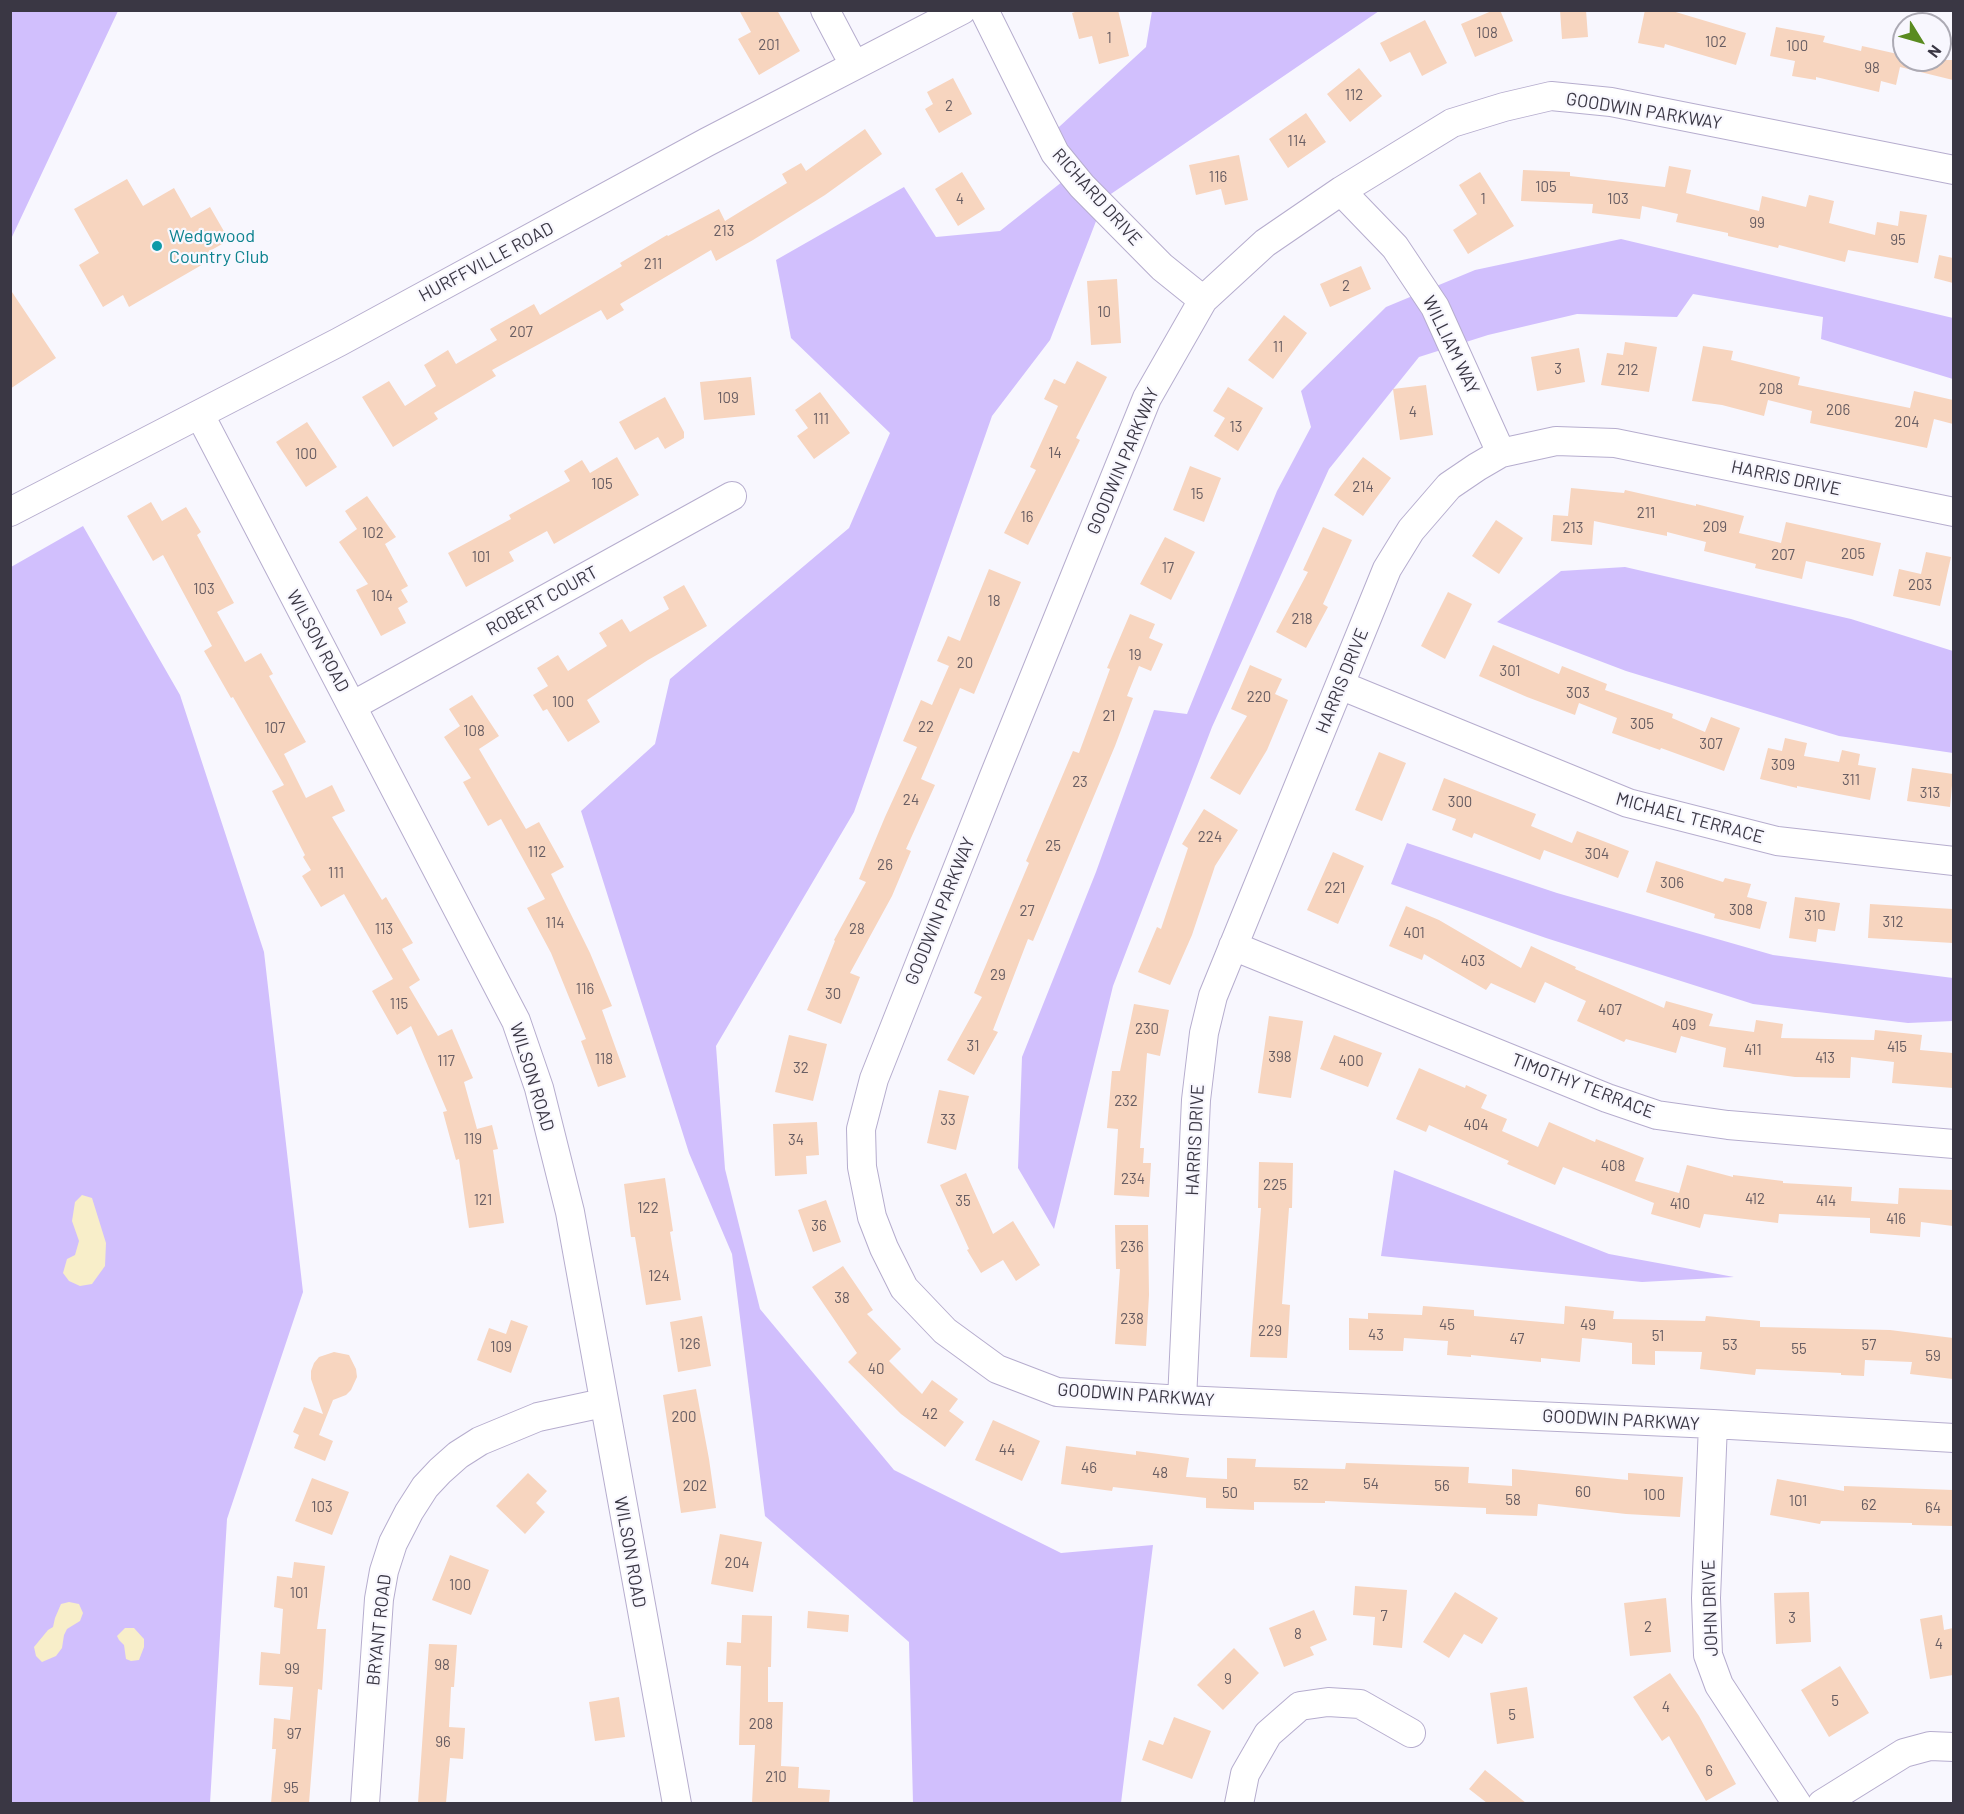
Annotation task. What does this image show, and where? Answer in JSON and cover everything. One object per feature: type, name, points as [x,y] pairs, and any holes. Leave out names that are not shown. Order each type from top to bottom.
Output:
[{"type":"street","points":[[825,10],[854,65]]},
{"type":"street","name":"HURFFVILLE ROAD","points":[[10,512],[339,342],[707,142],[962,10]]},
{"type":"street","name":"RICHARD DRIVE","points":[[984,10],[1055,153],[1082,186],[1162,267],[1203,300]]},
{"type":"street","name":"GOODWIN PARKWAY","points":[[1953,170],[1611,102],[1551,96],[1452,123],[1341,191],[1265,243],[1203,300],[1147,398],[878,1068],[861,1129],[862,1167],[872,1217],[904,1288],[945,1331],[997,1369],[1058,1392],[1953,1438]]},
{"type":"street","name":"WILLIAM WAY","points":[[1341,191],[1395,247],[1435,307],[1501,453]]},
{"type":"street","name":"WILSON ROAD","points":[[200,415],[516,1022],[538,1088],[570,1212],[677,1803]]},
{"type":"street","name":"HARRIS DRIVE","points":[[1182,1400],[1197,1089],[1203,1034],[1213,996],[1387,569],[1411,530],[1449,486],[1501,453],[1556,441],[1615,443],[1953,512]]},
{"type":"street","name":"ROBERT COURT","points":[[352,706],[732,496]]},
{"type":"street","name":"MICHAEL TERRACE","points":[[1340,685],[1628,803],[1777,841],[1953,861]]},
{"type":"street","name":"TIMOTHY TERRACE","points":[[1233,946],[1607,1098],[1658,1115],[1728,1125],[1953,1144]]},
{"type":"street","name":"BRYANT ROAD","points":[[365,1803],[379,1599],[384,1571],[393,1543],[409,1512],[425,1487],[440,1471],[458,1455],[480,1441],[538,1417],[603,1403]]},
{"type":"street","name":"JOHN DRIVE","points":[[1713,1425],[1706,1598],[1708,1655],[1719,1685],[1797,1803]]},
{"type":"street","points":[[1239,1803],[1245,1774],[1268,1734],[1300,1706],[1328,1702],[1360,1704],[1411,1732]]},
{"type":"street","points":[[1822,1803],[1904,1753],[1930,1746],[1953,1747]]},
{"type":"shaded area","points":[[10,11],[118,11],[11,239],[10,239]]},
{"type":"shaded area","points":[[1152,11],[1379,11],[1105,198],[1050,340],[992,416],[854,812],[716,1046],[725,1169],[760,1309],[894,1470],[1061,1553],[1153,1545],[1121,1803],[913,1803],[909,1642],[765,1516],[732,1254],[689,1153],[581,811],[655,744],[670,679],[849,528],[890,433],[791,338],[776,260],[904,187],[936,237],[1000,231],[1072,174],[1047,138],[1146,47]]},
{"type":"shaded area","points":[[1621,239],[1953,318],[1953,379],[1821,339],[1823,317],[1693,294],[1677,317],[1577,314],[1488,335],[1419,357],[1329,469],[1212,727],[1113,986],[1054,1229],[1018,1168],[1022,1057],[1096,872],[1154,710],[1187,714],[1277,491],[1311,427],[1301,391],[1386,307],[1475,270]]},
{"type":"shaded area","points":[[83,526],[180,695],[264,952],[303,1292],[227,1519],[210,1803],[11,1803],[11,567]]},
{"type":"shaded area","points":[[1625,567],[1851,619],[1953,651],[1953,753],[1839,736],[1626,671],[1497,622],[1561,571]]},
{"type":"shaded area","points":[[1407,843],[1557,893],[1773,955],[1953,978],[1953,1021],[1908,1023],[1753,1004],[1546,938],[1391,884]]},
{"type":"shaded area","points":[[1394,1170],[1609,1254],[1734,1277],[1642,1282],[1381,1256]]},
{"type":"sand","points":[[82,1195],[92,1198],[106,1243],[105,1266],[92,1284],[80,1286],[69,1281],[63,1273],[67,1259],[75,1255],[79,1241],[72,1221],[75,1202]]},
{"type":"sand","points":[[69,1602],[79,1604],[83,1613],[80,1621],[67,1629],[62,1648],[56,1656],[42,1662],[36,1656],[34,1647],[53,1627],[61,1604]]},
{"type":"sand","points":[[125,1628],[134,1628],[144,1639],[144,1647],[139,1660],[126,1659],[124,1645],[117,1636]]},
{"type":"building","points":[[739,10],[777,10],[800,51],[759,75],[738,39],[751,32]]},
{"type":"building","points":[[1081,10],[1118,10],[1129,56],[1099,64],[1092,36],[1079,39],[1072,13]]},
{"type":"building","points":[[1494,10],[1500,10],[1513,41],[1475,57],[1461,24]]},
{"type":"building","points":[[1560,10],[1586,10],[1588,37],[1562,39]]},
{"type":"building","points":[[1645,10],[1669,10],[1746,33],[1736,65],[1665,44],[1664,48],[1638,43]]},
{"type":"building","points":[[1425,20],[1447,63],[1422,76],[1410,52],[1390,62],[1380,43]]},
{"type":"building","points":[[1776,27],[1825,36],[1823,42],[1861,51],[1862,46],[1892,53],[1892,72],[1899,72],[1896,85],[1881,81],[1879,92],[1816,77],[1816,80],[1792,76],[1795,61],[1770,56]]},
{"type":"building","points":[[1953,60],[1953,80],[1920,72],[1952,72]]},
{"type":"building","points":[[1359,68],[1382,96],[1350,122],[1327,94]]},
{"type":"building","points":[[953,78],[972,114],[939,133],[925,109],[933,104],[927,92]]},
{"type":"building","points":[[1306,113],[1326,142],[1288,168],[1269,139]]},
{"type":"building","points":[[865,129],[882,154],[825,195],[716,261],[711,250],[620,304],[624,310],[607,320],[601,310],[492,370],[496,376],[434,413],[438,419],[393,447],[362,397],[389,381],[405,406],[436,386],[424,365],[448,350],[456,364],[497,340],[490,329],[534,304],[540,315],[622,266],[620,263],[667,235],[719,209],[725,221],[787,183],[782,174],[801,163],[806,171]]},
{"type":"building","points":[[1239,155],[1248,200],[1225,205],[1221,189],[1196,195],[1189,165]]},
{"type":"building","points":[[1669,166],[1691,170],[1686,193],[1759,211],[1762,196],[1806,207],[1809,195],[1834,201],[1829,223],[1875,235],[1877,222],[1898,226],[1900,211],[1927,215],[1918,263],[1848,250],[1845,262],[1779,245],[1778,248],[1728,236],[1728,233],[1676,222],[1678,214],[1642,206],[1640,219],[1592,213],[1593,204],[1521,201],[1523,170],[1570,172],[1570,176],[1665,187]]},
{"type":"building","points":[[962,172],[985,209],[958,226],[935,189]]},
{"type":"building","points":[[1480,172],[1514,226],[1468,254],[1453,230],[1477,214],[1459,185]]},
{"type":"building","name":"Wedgwood Country Club","points":[[127,179],[143,206],[174,188],[191,218],[210,207],[229,240],[208,252],[212,259],[129,307],[123,295],[103,307],[79,265],[99,253],[74,209]]},
{"type":"building","points":[[1939,255],[1953,258],[1953,283],[1934,278]]},
{"type":"building","points":[[1361,266],[1371,289],[1330,307],[1320,284]]},
{"type":"building","points":[[1117,279],[1121,343],[1091,345],[1087,281]]},
{"type":"building","points":[[10,289],[56,358],[10,389]]},
{"type":"building","points":[[1284,315],[1307,333],[1273,379],[1248,360]]},
{"type":"building","points":[[1625,342],[1657,347],[1649,392],[1601,385],[1607,353],[1623,355]]},
{"type":"building","points":[[1703,346],[1733,351],[1731,360],[1800,377],[1798,385],[1910,408],[1914,391],[1953,400],[1953,424],[1934,419],[1927,448],[1810,423],[1812,411],[1768,400],[1764,416],[1722,405],[1692,401]]},
{"type":"building","points":[[1579,348],[1585,382],[1537,391],[1531,357]]},
{"type":"building","points":[[1077,361],[1107,377],[1076,438],[1080,440],[1028,545],[1004,533],[1036,470],[1030,467],[1058,406],[1044,399],[1054,379],[1065,384]]},
{"type":"building","points":[[751,377],[755,415],[704,420],[700,382]]},
{"type":"building","points":[[1426,385],[1433,435],[1400,440],[1393,389]]},
{"type":"building","points":[[1228,387],[1263,408],[1238,451],[1214,436],[1225,418],[1213,411]]},
{"type":"building","points":[[820,392],[850,433],[814,459],[797,436],[808,428],[795,410]]},
{"type":"building","points":[[665,397],[684,432],[684,438],[665,449],[658,437],[635,450],[619,422]]},
{"type":"building","points":[[307,422],[337,467],[306,487],[276,442]]},
{"type":"building","points":[[617,457],[639,495],[554,544],[547,531],[509,552],[514,561],[466,587],[448,553],[511,519],[509,515],[570,481],[564,471],[582,460],[590,473]]},
{"type":"building","points":[[1363,457],[1391,478],[1363,516],[1334,495]]},
{"type":"building","points":[[1190,466],[1221,478],[1204,522],[1173,510]]},
{"type":"building","points":[[1571,488],[1624,493],[1625,490],[1744,516],[1739,533],[1781,543],[1786,522],[1881,543],[1873,576],[1806,561],[1802,579],[1755,568],[1756,564],[1704,551],[1706,542],[1667,532],[1667,536],[1594,521],[1592,545],[1551,541],[1553,515],[1568,516]]},
{"type":"building","points":[[367,496],[396,537],[385,544],[408,586],[401,590],[408,602],[398,608],[406,623],[381,636],[356,590],[368,584],[339,542],[357,529],[345,511]]},
{"type":"building","points":[[151,502],[162,521],[186,507],[201,532],[197,535],[234,603],[217,612],[245,662],[261,653],[273,674],[269,676],[306,742],[284,754],[306,798],[332,785],[345,811],[332,817],[382,900],[386,897],[413,943],[402,949],[420,980],[409,987],[438,1036],[452,1029],[473,1078],[464,1082],[477,1129],[492,1125],[498,1149],[493,1150],[504,1223],[469,1228],[459,1159],[456,1160],[443,1112],[447,1111],[411,1026],[397,1035],[372,991],[393,979],[344,894],[321,907],[302,876],[311,870],[272,791],[284,785],[204,651],[212,646],[163,555],[153,561],[127,516]]},
{"type":"building","points":[[1496,520],[1523,538],[1499,574],[1472,556]]},
{"type":"building","points":[[1323,527],[1352,540],[1323,604],[1328,607],[1306,648],[1276,632],[1308,572],[1303,570]]},
{"type":"building","points":[[1165,537],[1195,552],[1171,600],[1140,584]]},
{"type":"building","points":[[1926,552],[1951,557],[1940,606],[1893,596],[1899,569],[1921,574]]},
{"type":"building","points":[[989,569],[1021,582],[974,694],[960,688],[921,779],[935,785],[906,849],[911,851],[892,896],[850,973],[860,977],[841,1024],[807,1010],[834,940],[866,882],[859,879],[917,747],[903,741],[921,700],[932,705],[949,666],[937,661],[948,636],[960,641]]},
{"type":"building","points":[[684,585],[707,626],[648,660],[587,700],[600,722],[568,742],[547,709],[543,711],[533,695],[548,686],[537,668],[558,655],[568,671],[607,646],[599,633],[622,619],[630,632],[669,609],[663,597]]},
{"type":"building","points":[[1448,592],[1472,604],[1445,659],[1421,646]]},
{"type":"building","points":[[1130,614],[1155,624],[1149,638],[1163,644],[1151,671],[1139,666],[1127,696],[1133,698],[1115,746],[1033,941],[1028,939],[993,1030],[998,1032],[974,1075],[947,1060],[982,997],[974,993],[1029,863],[1026,861],[1073,751],[1079,753],[1110,669],[1107,668]]},
{"type":"building","points":[[1493,645],[1559,674],[1562,666],[1607,684],[1605,690],[1673,714],[1672,718],[1705,732],[1711,717],[1740,728],[1724,771],[1612,733],[1617,718],[1579,703],[1575,715],[1479,676]]},
{"type":"building","points":[[1250,665],[1282,679],[1275,694],[1288,700],[1267,750],[1240,795],[1210,778],[1247,716],[1231,709]]},
{"type":"building","points":[[472,695],[499,736],[479,749],[526,829],[539,822],[564,867],[551,874],[590,953],[612,1006],[602,1010],[626,1077],[598,1087],[581,1041],[586,1039],[551,953],[527,908],[545,899],[501,819],[488,826],[463,782],[471,778],[444,737],[460,726],[449,709]]},
{"type":"building","points":[[1785,738],[1807,743],[1804,756],[1839,762],[1842,750],[1860,754],[1858,765],[1876,768],[1870,800],[1797,786],[1797,788],[1760,779],[1768,748],[1782,751]]},
{"type":"building","points":[[1379,752],[1406,763],[1382,821],[1355,810]]},
{"type":"building","points":[[1912,768],[1953,774],[1950,807],[1907,801]]},
{"type":"building","points":[[1444,778],[1536,814],[1531,826],[1572,843],[1577,831],[1629,851],[1618,878],[1544,850],[1540,860],[1474,833],[1472,838],[1452,830],[1456,819],[1432,810]]},
{"type":"building","points":[[1204,809],[1238,830],[1215,866],[1192,935],[1170,985],[1138,972],[1157,927],[1161,929],[1188,848],[1182,844]]},
{"type":"building","points":[[1333,852],[1364,866],[1338,924],[1307,910]]},
{"type":"building","points":[[1656,861],[1723,882],[1725,878],[1751,884],[1747,897],[1767,902],[1760,929],[1714,918],[1715,914],[1646,892]]},
{"type":"building","points":[[1795,897],[1840,903],[1835,931],[1818,929],[1816,942],[1789,938]]},
{"type":"building","points":[[1870,904],[1953,909],[1953,943],[1868,938]]},
{"type":"building","points":[[1406,906],[1439,920],[1521,968],[1531,946],[1576,967],[1575,969],[1664,1008],[1666,1001],[1713,1014],[1709,1026],[1754,1032],[1756,1020],[1783,1024],[1781,1038],[1874,1040],[1875,1030],[1922,1035],[1920,1050],[1953,1053],[1953,1088],[1892,1083],[1894,1062],[1851,1057],[1850,1078],[1795,1077],[1723,1067],[1726,1048],[1681,1036],[1676,1053],[1626,1039],[1624,1042],[1577,1021],[1586,1001],[1545,982],[1535,1003],[1491,983],[1486,990],[1424,954],[1422,960],[1389,946]]},
{"type":"building","points":[[1134,1004],[1169,1010],[1160,1056],[1147,1053],[1140,1148],[1144,1148],[1143,1163],[1151,1163],[1149,1197],[1114,1195],[1118,1129],[1107,1128],[1112,1071],[1120,1071]]},
{"type":"building","points":[[1269,1016],[1303,1021],[1291,1098],[1258,1093]]},
{"type":"building","points":[[789,1035],[827,1044],[813,1101],[775,1092]]},
{"type":"building","points":[[1334,1035],[1382,1053],[1368,1087],[1320,1069]]},
{"type":"building","points":[[1419,1068],[1487,1095],[1481,1108],[1507,1119],[1502,1131],[1538,1147],[1549,1122],[1595,1142],[1596,1139],[1644,1158],[1635,1181],[1679,1193],[1687,1165],[1733,1177],[1733,1175],[1783,1181],[1783,1183],[1852,1187],[1851,1201],[1898,1204],[1899,1188],[1953,1190],[1953,1226],[1921,1222],[1920,1237],[1870,1233],[1870,1218],[1779,1214],[1778,1223],[1704,1214],[1700,1228],[1651,1214],[1654,1203],[1563,1167],[1555,1185],[1507,1164],[1509,1161],[1429,1125],[1426,1132],[1396,1119]]},
{"type":"building","points":[[939,1090],[969,1096],[956,1150],[927,1143]]},
{"type":"building","points":[[817,1122],[819,1155],[806,1156],[807,1174],[775,1176],[773,1124]]},
{"type":"building","points":[[1259,1162],[1293,1163],[1292,1208],[1289,1208],[1282,1304],[1290,1305],[1287,1358],[1250,1357],[1261,1208],[1258,1208]]},
{"type":"building","points":[[966,1173],[993,1234],[1013,1221],[1040,1265],[1016,1281],[1003,1260],[981,1273],[967,1250],[969,1249],[940,1185]]},
{"type":"building","points":[[665,1178],[673,1231],[670,1232],[681,1300],[646,1305],[635,1237],[631,1237],[624,1184]]},
{"type":"building","points":[[826,1200],[841,1242],[813,1252],[798,1210]]},
{"type":"building","points":[[1115,1225],[1148,1225],[1149,1295],[1146,1346],[1115,1344],[1120,1269],[1116,1269]]},
{"type":"building","points":[[843,1266],[873,1310],[867,1314],[901,1349],[889,1361],[922,1394],[932,1380],[958,1399],[949,1411],[964,1422],[945,1447],[901,1414],[848,1362],[857,1353],[812,1287]]},
{"type":"building","points":[[1423,1306],[1474,1310],[1474,1316],[1564,1324],[1565,1306],[1614,1311],[1613,1319],[1705,1321],[1706,1316],[1760,1321],[1760,1327],[1890,1330],[1953,1338],[1953,1379],[1910,1374],[1912,1362],[1865,1360],[1864,1376],[1756,1369],[1755,1375],[1700,1369],[1702,1352],[1655,1351],[1655,1365],[1632,1364],[1632,1343],[1582,1338],[1580,1362],[1541,1358],[1541,1362],[1447,1355],[1448,1341],[1404,1338],[1403,1351],[1349,1350],[1349,1318],[1368,1319],[1368,1313],[1422,1315]]},
{"type":"building","points":[[702,1316],[711,1366],[678,1372],[670,1322]]},
{"type":"building","points":[[511,1320],[528,1326],[511,1373],[477,1360],[489,1328],[506,1334]]},
{"type":"building","points":[[334,1352],[349,1355],[357,1377],[346,1395],[333,1400],[319,1435],[333,1441],[325,1461],[294,1448],[299,1435],[293,1432],[304,1407],[323,1414],[311,1379],[311,1371],[319,1357]]},
{"type":"building","points":[[696,1389],[716,1508],[681,1513],[663,1395]]},
{"type":"building","points":[[993,1420],[1040,1441],[1022,1481],[975,1460]]},
{"type":"building","points":[[1066,1446],[1136,1455],[1136,1451],[1189,1458],[1186,1477],[1227,1479],[1227,1458],[1256,1459],[1255,1467],[1345,1469],[1346,1463],[1469,1467],[1468,1483],[1512,1486],[1512,1469],[1628,1480],[1628,1473],[1683,1477],[1680,1517],[1626,1514],[1538,1504],[1537,1516],[1486,1514],[1486,1508],[1325,1501],[1325,1503],[1254,1502],[1254,1510],[1206,1508],[1206,1498],[1113,1487],[1112,1491],[1061,1484]]},
{"type":"building","points":[[528,1473],[547,1491],[536,1503],[545,1512],[525,1534],[496,1506]]},
{"type":"building","points":[[312,1478],[349,1492],[332,1535],[295,1521]]},
{"type":"building","points":[[1777,1479],[1844,1491],[1844,1486],[1953,1490],[1953,1526],[1821,1521],[1820,1524],[1770,1515]]},
{"type":"building","points":[[720,1534],[762,1542],[753,1592],[711,1584]]},
{"type":"building","points":[[450,1555],[489,1570],[471,1615],[432,1600]]},
{"type":"building","points":[[294,1562],[325,1566],[317,1629],[326,1629],[322,1690],[318,1689],[309,1803],[271,1803],[276,1749],[272,1749],[274,1718],[290,1720],[293,1687],[259,1685],[261,1652],[280,1654],[283,1609],[274,1607],[277,1576],[292,1578]]},
{"type":"building","points":[[1355,1586],[1407,1590],[1402,1648],[1373,1645],[1375,1617],[1353,1615]]},
{"type":"building","points":[[1455,1592],[1498,1618],[1482,1644],[1464,1634],[1449,1658],[1423,1642]]},
{"type":"building","points":[[1809,1592],[1811,1642],[1776,1644],[1774,1593]]},
{"type":"building","points":[[1666,1598],[1671,1652],[1630,1656],[1624,1603]]},
{"type":"building","points":[[1314,1610],[1327,1640],[1310,1647],[1314,1655],[1284,1667],[1269,1628]]},
{"type":"building","points":[[808,1611],[849,1615],[848,1632],[807,1628]]},
{"type":"building","points":[[742,1615],[772,1616],[768,1702],[783,1702],[781,1766],[799,1767],[798,1788],[830,1790],[829,1803],[752,1803],[755,1745],[739,1745],[741,1666],[726,1665],[727,1642],[741,1643]]},
{"type":"building","points":[[1942,1615],[1944,1630],[1953,1628],[1953,1675],[1930,1679],[1920,1619]]},
{"type":"building","points":[[429,1644],[457,1645],[454,1687],[451,1687],[449,1727],[465,1728],[463,1759],[450,1758],[446,1803],[418,1803]]},
{"type":"building","points":[[1234,1648],[1259,1673],[1223,1710],[1197,1685]]},
{"type":"building","points":[[1840,1666],[1869,1713],[1829,1737],[1801,1690]]},
{"type":"building","points":[[1670,1673],[1699,1716],[1736,1784],[1706,1801],[1669,1736],[1662,1741],[1633,1697]]},
{"type":"building","points":[[1527,1687],[1534,1738],[1497,1744],[1490,1693]]},
{"type":"building","points":[[619,1697],[625,1737],[595,1741],[589,1702]]},
{"type":"building","points":[[1174,1717],[1211,1731],[1192,1779],[1142,1760],[1149,1740],[1163,1745]]},
{"type":"building","points":[[1485,1770],[1526,1803],[1487,1803],[1469,1789]]},
{"type":"place","name":"Wedgwood Country Club","points":[[157,246]]}]
